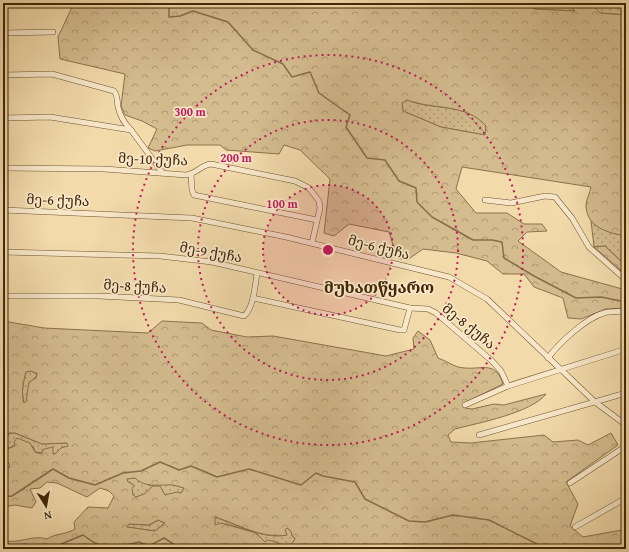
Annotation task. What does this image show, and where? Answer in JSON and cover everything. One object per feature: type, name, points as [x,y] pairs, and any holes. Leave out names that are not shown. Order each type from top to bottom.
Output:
[{"type":"street","points":[[3,33],[53,32]]},
{"type":"street","points":[[3,75],[52,74],[114,91],[117,94],[119,108],[124,123],[131,130],[162,172]]},
{"type":"street","points":[[3,118],[50,117],[131,130]]},
{"type":"street","name":"მე-10 ქუჩა","points":[[3,168],[192,174],[202,165],[211,164],[295,181],[309,188],[319,201],[320,208],[312,243]]},
{"type":"street","points":[[192,174],[192,190],[194,195],[317,220]]},
{"type":"street","points":[[485,200],[511,203],[545,196],[555,197],[572,218],[589,247],[626,280]]},
{"type":"street","name":"მე-6 ქუჩა","points":[[3,210],[192,218],[312,243],[430,272],[458,281],[487,299],[595,402],[626,425]]},
{"type":"street","name":"მე-9 ქუჩა","points":[[3,252],[160,256],[212,262],[257,274],[410,308]]},
{"type":"street","name":"მე-8 ქუჩა","points":[[3,296],[99,296],[179,300],[244,316],[247,313],[253,298],[257,274]]},
{"type":"street","points":[[253,298],[400,330],[404,330],[406,327],[410,308]]},
{"type":"street","name":"მე-8 ქუჩა","points":[[410,308],[428,309],[436,313],[492,361],[501,371],[508,386]]},
{"type":"street","points":[[548,358],[573,333],[593,317],[604,313],[626,311]]},
{"type":"street","points":[[465,405],[508,386],[626,349]]},
{"type":"street","points":[[479,434],[626,393]]},
{"type":"street","points":[[570,483],[626,446]]},
{"type":"street","points":[[575,527],[626,498]]},
{"type":"green space","points":[[74,3],[533,3],[534,9],[575,11],[566,3],[590,3],[600,13],[626,15],[626,236],[606,231],[590,220],[586,206],[591,187],[462,167],[456,189],[476,213],[507,213],[524,224],[542,224],[547,231],[527,232],[518,241],[561,272],[626,290],[626,308],[606,309],[581,319],[568,318],[563,298],[534,287],[524,274],[503,274],[487,261],[456,253],[423,249],[407,260],[397,258],[389,232],[349,224],[334,236],[324,233],[330,179],[300,150],[284,145],[279,154],[226,150],[220,145],[187,145],[155,151],[148,148],[157,129],[142,121],[125,115],[121,106],[125,74],[60,59],[58,37]],"holes":[[[407,100],[459,110],[469,114],[486,126],[485,135],[441,127],[403,111],[402,103]]]},
{"type":"green space","points":[[533,3],[547,6],[549,3],[566,3],[576,11],[534,9]]},
{"type":"green space","points":[[590,3],[626,3],[626,15],[600,13]]},
{"type":"green space","points":[[407,100],[469,113],[478,118],[486,126],[485,135],[441,127],[403,111],[402,103]]},
{"type":"green space","points":[[591,221],[612,233],[626,236],[626,266],[605,246],[594,247]]},
{"type":"green space","points":[[605,246],[626,266],[626,275],[594,247]]},
{"type":"green space","points":[[3,321],[44,328],[148,333],[162,321],[202,323],[211,330],[247,337],[273,336],[386,356],[414,349],[413,338],[418,331],[430,340],[438,358],[458,367],[491,369],[496,371],[500,376],[503,384],[466,402],[465,408],[472,409],[494,404],[504,405],[546,394],[539,401],[517,412],[455,429],[448,435],[451,442],[471,443],[544,435],[553,442],[578,440],[588,445],[611,433],[618,445],[566,482],[578,504],[570,526],[583,537],[622,530],[626,534],[626,549],[362,549],[351,544],[349,545],[356,549],[309,549],[292,546],[291,544],[295,538],[292,536],[291,531],[287,528],[285,530],[287,535],[268,535],[215,517],[215,525],[221,523],[256,533],[265,542],[267,540],[277,542],[293,549],[87,549],[82,545],[74,546],[73,549],[3,549],[3,540],[14,541],[36,538],[47,539],[71,531],[75,529],[74,522],[88,507],[108,508],[114,496],[109,491],[100,488],[87,497],[57,483],[47,482],[40,488],[30,489],[36,502],[32,508],[15,505],[3,507],[3,469],[10,467],[8,462],[3,462]],"holes":[[[31,371],[37,374],[36,378],[29,382],[26,401],[24,403],[23,388],[26,372]],[[9,433],[15,433],[42,444],[67,443],[68,446],[61,448],[55,454],[53,454],[53,447],[44,449],[41,454],[35,452],[30,443],[17,438],[14,442],[15,446],[7,449],[6,439]],[[135,478],[146,484],[172,485],[184,488],[181,493],[177,492],[165,495],[160,486],[153,486],[144,494],[136,497],[133,495],[132,489],[134,485],[128,482],[127,479]],[[158,520],[165,523],[155,531],[127,527],[129,524],[149,525]]]},
{"type":"green space","points":[[31,371],[37,374],[26,402],[24,403],[24,380],[26,372]]},
{"type":"green space","points":[[9,433],[15,433],[42,444],[67,443],[68,446],[61,448],[55,454],[35,452],[33,446],[15,445],[7,449],[6,439]]},
{"type":"green space","points":[[135,478],[149,485],[170,484],[184,488],[181,493],[169,495],[143,495],[136,497],[133,496],[126,479]]},
{"type":"green space","points":[[214,517],[268,535],[287,535],[284,530],[287,528],[292,531],[295,538],[292,546],[309,549],[291,548],[274,541],[261,541],[256,533],[227,524],[215,526]]},
{"type":"green space","points":[[159,520],[165,523],[155,531],[127,527],[128,524],[149,525]]},
{"type":"waterway","points":[[169,3],[169,17],[180,16],[193,11],[228,22],[253,50],[283,64],[292,77],[310,72],[319,93],[350,115],[346,127],[367,158],[385,160],[399,181],[416,188],[417,202],[432,217],[473,240],[492,240],[502,242],[504,258],[576,298],[601,297],[626,302]]},
{"type":"waterway","points":[[3,497],[12,496],[53,469],[69,478],[95,485],[123,473],[141,471],[160,462],[179,470],[191,466],[217,477],[249,469],[301,485],[316,473],[323,476],[355,482],[365,499],[409,521],[425,522],[453,515],[489,520],[547,549]]},
{"type":"waterway","points":[[49,549],[83,535],[93,542],[109,549]]},
{"type":"waterway","points":[[109,549],[139,542],[149,546],[164,538],[181,549]]},
{"type":"district","name":"მუხათწყარო","points":[[379,287]]}]
